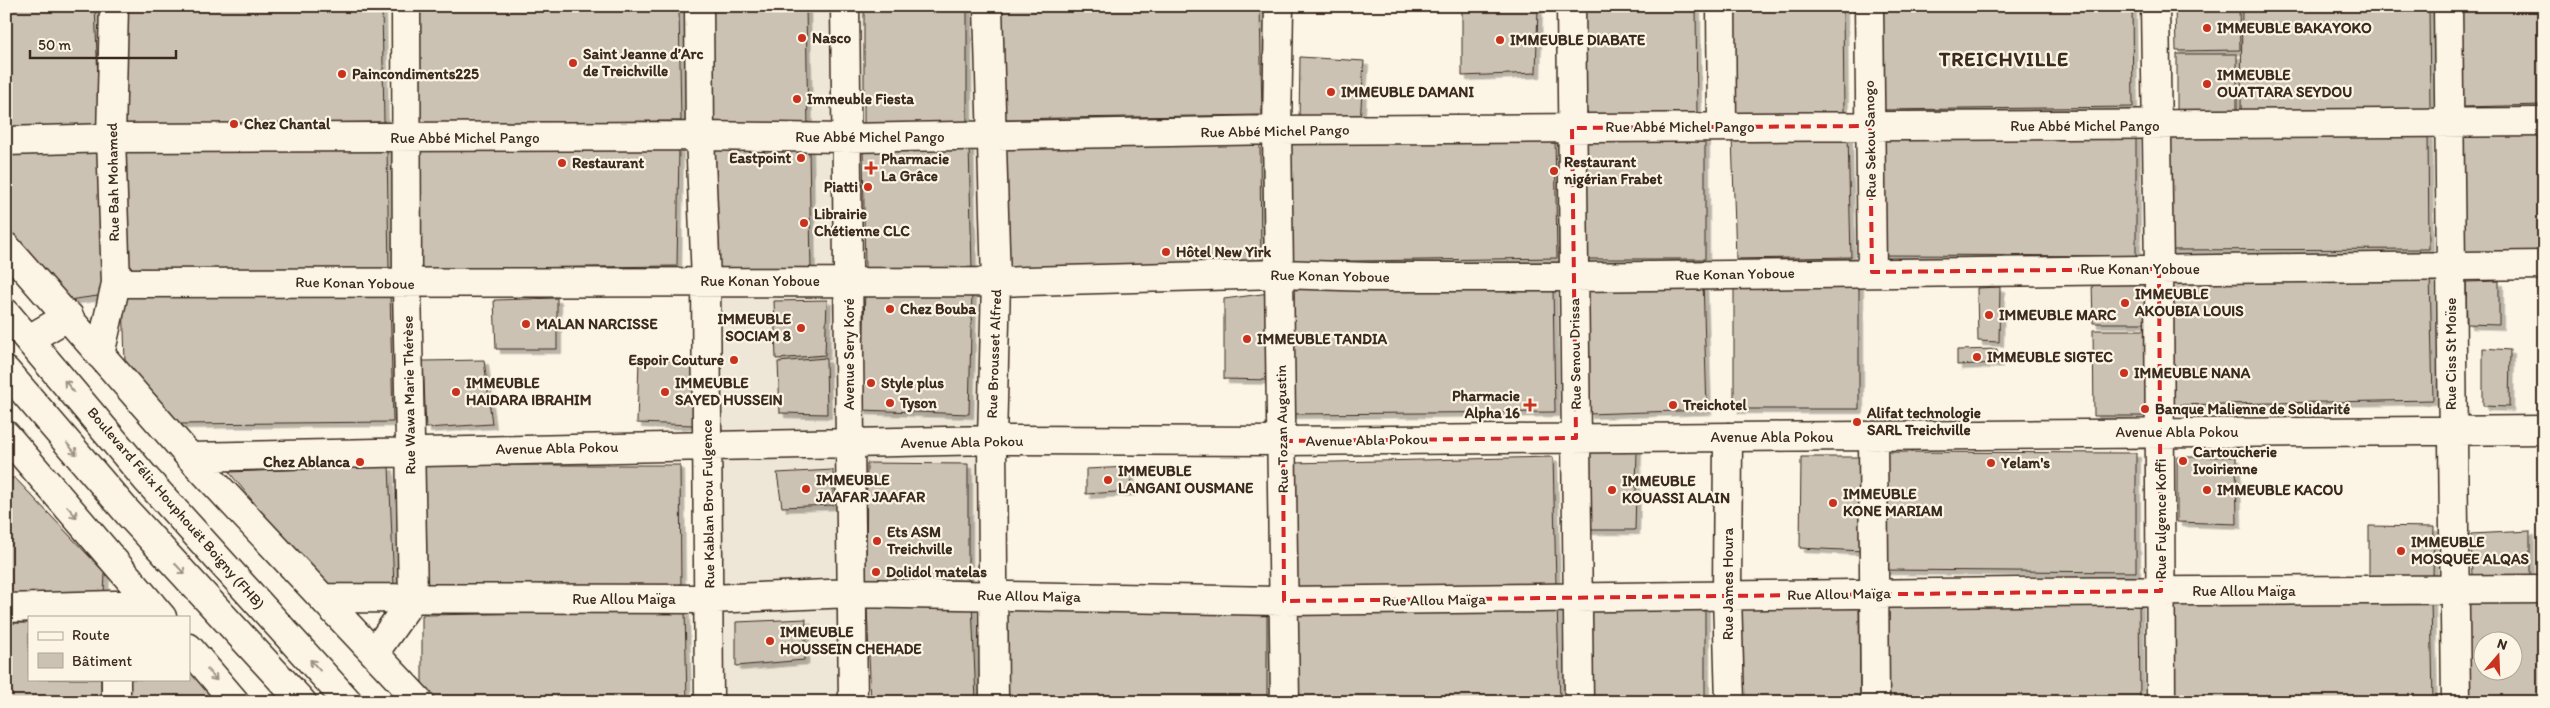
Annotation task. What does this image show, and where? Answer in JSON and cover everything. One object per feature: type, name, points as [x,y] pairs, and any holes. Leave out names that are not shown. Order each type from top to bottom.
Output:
[{"type":"street","name":"Rue Bah Mohamed","points":[[100,355],[116,283],[112,138],[114,6]]},
{"type":"street","name":"Rue Wawa Marie Thérèse","points":[[406,6],[408,138],[407,284],[413,598]]},
{"type":"street","name":"Rue Kablan Brou Fulgence","points":[[699,6],[700,136],[706,281],[710,599],[709,702]]},
{"type":"street","name":"Avenue Sery Koré","points":[[845,6],[853,702]]},
{"type":"street","name":"Rue Brousset Alfred","points":[[988,6],[996,282],[992,440],[994,702]]},
{"type":"street","name":"Rue Tozan Augustin","points":[[1278,6],[1277,130],[1283,441],[1285,702]]},
{"type":"street","name":"Rue Senou Drissa","points":[[1571,6],[1578,702]]},
{"type":"street","points":[[1721,6],[1722,127]]},
{"type":"street","name":"Rue Sekou Sanogo","points":[[1869,6],[1872,272]]},
{"type":"street","name":"Rue Fulgence Koffi","points":[[2155,6],[2161,432],[2161,702]]},
{"type":"street","name":"Rue Ciss St Moïse","points":[[2448,6],[2451,431],[2456,702]]},
{"type":"street","name":"Rue Abbé Michel Pango","points":[[6,141],[112,138],[700,136],[847,138],[1277,130],[2157,126],[2544,122]]},
{"type":"street","points":[[6,247],[69,316],[100,355],[190,457],[420,702]]},
{"type":"street","name":"Rue Konan Yoboue","points":[[116,283],[996,282],[1280,274],[1371,277],[1573,277],[2451,265],[2544,266]]},
{"type":"street","name":"Boulevard Félix Houphouët Boigny (FHB)","points":[[6,313],[146,479],[348,702]]},
{"type":"street","points":[[29,339],[69,316]]},
{"type":"street","points":[[6,371],[128,513],[302,702]]},
{"type":"street","name":"Avenue Abla Pokou","points":[[190,457],[849,442],[879,444],[992,440],[1283,441],[2544,430]]},
{"type":"street","points":[[6,436],[16,459],[156,610]]},
{"type":"street","points":[[1873,436],[1875,702]]},
{"type":"street","name":"Rue James Houra","points":[[1728,437],[1727,596],[1730,702]]},
{"type":"street","name":"Rue Allou Maïga","points":[[324,598],[710,599],[852,594],[1284,601],[2161,591],[2544,589]]},
{"type":"street","points":[[375,652],[413,598]]},
{"type":"street","points":[[6,608],[115,611],[156,610]]},
{"type":"street","points":[[190,649],[235,702]]},
{"type":"street","points":[[116,680],[116,702]]},
{"type":"highlighted area","points":[[1870,126],[1872,272],[2159,269],[2161,591],[1284,601],[1283,441],[1576,438],[1572,128]]},
{"type":"shaded area","points":[[700,6],[976,6],[984,702],[707,702]]},
{"type":"building","points":[[95,6],[100,129],[6,131],[6,8]]},
{"type":"building","points":[[123,6],[382,6],[384,122],[124,125]]},
{"type":"building","points":[[413,6],[679,6],[681,121],[414,123]]},
{"type":"building","points":[[711,6],[806,6],[808,131],[713,132]]},
{"type":"building","points":[[864,6],[967,6],[967,126],[864,126]]},
{"type":"building","points":[[998,6],[1260,6],[1262,115],[1000,119]]},
{"type":"building","name":"IMMEUBLE DIABATE","points":[[1538,6],[1536,73],[1462,76],[1462,7]]},
{"type":"building","points":[[1578,6],[1696,6],[1697,116],[1579,117]]},
{"type":"building","points":[[1731,6],[1843,6],[1844,113],[1732,114]]},
{"type":"building","points":[[1879,6],[2132,6],[2133,107],[1880,110]]},
{"type":"building","name":"IMMEUBLE BAKAYOKO","points":[[2175,6],[2239,6],[2240,50],[2176,51]]},
{"type":"building","points":[[2242,6],[2429,6],[2430,109],[2241,114]]},
{"type":"building","points":[[2459,6],[2544,6],[2544,105],[2462,107]]},
{"type":"building","name":"IMMEUBLE OUATTARA SEYDOU","points":[[2177,54],[2237,54],[2237,113],[2177,113]]},
{"type":"building","name":"IMMEUBLE DAMANI","points":[[1300,57],[1364,61],[1360,122],[1299,123]]},
{"type":"building","points":[[2544,128],[2544,251],[2461,253],[2458,130]]},
{"type":"building","points":[[1848,134],[1851,257],[1736,259],[1732,136]]},
{"type":"building","points":[[1877,134],[2136,135],[2136,256],[1877,255]]},
{"type":"building","points":[[2428,134],[2429,249],[2168,250],[2167,135]]},
{"type":"building","points":[[1555,137],[1557,258],[1293,262],[1291,140]]},
{"type":"building","points":[[1581,139],[1705,139],[1705,259],[1582,259]]},
{"type":"building","points":[[1260,144],[1261,267],[1004,269],[1003,146]]},
{"type":"building","points":[[969,145],[972,270],[865,271],[863,147]]},
{"type":"building","points":[[387,148],[389,270],[127,273],[125,152]]},
{"type":"building","points":[[679,148],[677,266],[420,269],[416,150]]},
{"type":"building","points":[[809,148],[811,273],[717,274],[715,149]]},
{"type":"building","points":[[98,149],[105,295],[61,301],[6,228],[6,152]]},
{"type":"building","points":[[2430,275],[2433,400],[2168,405],[2165,280]]},
{"type":"building","points":[[1703,281],[1707,410],[1588,414],[1583,285]]},
{"type":"building","points":[[2499,281],[2499,325],[2467,324],[2466,282]]},
{"type":"building","points":[[1734,283],[1859,283],[1859,409],[1734,409]]},
{"type":"building","name":"IMMEUBLE AKOUBIA LOUIS","points":[[2092,283],[2156,283],[2157,323],[2093,323]]},
{"type":"building","points":[[1553,286],[1555,412],[1291,414],[1289,288]]},
{"type":"building","points":[[865,287],[972,290],[969,414],[862,410]]},
{"type":"building","name":"IMMEUBLE MARC","points":[[2000,287],[1999,342],[1978,341],[1977,288]]},
{"type":"building","points":[[390,292],[393,422],[180,424],[125,363],[123,296]]},
{"type":"building","name":"IMMEUBLE TANDIA","points":[[1269,293],[1269,380],[1224,379],[1224,299]]},
{"type":"building","name":"MALAN NARCISSE","points":[[557,298],[557,349],[496,349],[494,300]]},
{"type":"building","name":"IMMEUBLE SOCIAM 8","points":[[827,300],[825,355],[776,359],[774,301]]},
{"type":"building","name":"IMMEUBLE NANA","points":[[2093,330],[2153,330],[2154,416],[2094,416]]},
{"type":"building","points":[[2483,348],[2510,350],[2509,407],[2483,406]]},
{"type":"building","name":"IMMEUBLE SIGTEC","points":[[1997,349],[1998,363],[1957,365],[1957,350]]},
{"type":"building","points":[[826,358],[827,414],[780,413],[778,362]]},
{"type":"building","name":"IMMEUBLE SAYED HUSSEIN","points":[[639,359],[693,361],[693,425],[637,423]]},
{"type":"building","name":"IMMEUBLE HAIDARA IBRAHIM","points":[[484,360],[492,424],[426,428],[423,361]]},
{"type":"building","name":"IMMEUBLE KOUASSI ALAIN","points":[[1589,448],[1637,449],[1635,530],[1588,530]]},
{"type":"building","points":[[1883,452],[2136,453],[2136,572],[1883,570]]},
{"type":"building","points":[[1553,457],[1556,584],[1295,590],[1291,463]]},
{"type":"building","name":"IMMEUBLE KONE MARIAM","points":[[1801,457],[1865,457],[1864,551],[1800,548]]},
{"type":"building","name":"IMMEUBLE KACOU","points":[[2177,457],[2236,457],[2237,524],[2177,522]]},
{"type":"building","points":[[2540,459],[2544,459],[2544,488],[2543,488]]},
{"type":"building","points":[[867,463],[968,464],[968,583],[866,582]]},
{"type":"building","points":[[421,465],[680,465],[681,587],[421,588]]},
{"type":"building","points":[[389,466],[394,587],[326,591],[229,472]]},
{"type":"building","name":"IMMEUBLE LANGANI OUSMANE","points":[[1130,467],[1131,491],[1086,494],[1086,469]]},
{"type":"building","name":"IMMEUBLE JAAFAR JAAFAR","points":[[833,470],[833,505],[782,507],[777,473]]},
{"type":"building","points":[[6,478],[15,478],[105,573],[104,594],[6,598]]},
{"type":"building","name":"IMMEUBLE MOSQUEE ALQAS","points":[[2369,526],[2434,527],[2433,576],[2369,576]]},
{"type":"building","points":[[2530,531],[2530,579],[2472,582],[2471,534]]},
{"type":"building","points":[[2431,600],[2433,702],[2174,702],[2172,604]]},
{"type":"building","points":[[2139,601],[2140,702],[1887,702],[1886,602]]},
{"type":"building","points":[[2544,601],[2544,702],[2465,702],[2462,603]]},
{"type":"building","points":[[972,603],[976,702],[871,702],[867,607]]},
{"type":"building","points":[[1557,603],[1560,702],[1294,702],[1292,609]]},
{"type":"building","points":[[1737,604],[1859,604],[1860,702],[1738,702]]},
{"type":"building","points":[[1588,605],[1705,605],[1705,702],[1588,702]]},
{"type":"building","points":[[1000,610],[1267,610],[1267,702],[1000,702]]},
{"type":"building","points":[[685,611],[687,702],[432,702],[422,691],[422,615]]},
{"type":"building","name":"IMMEUBLE HOUSSEIN CHEHADE","points":[[806,619],[804,660],[736,666],[736,622]]},
{"type":"building","points":[[6,623],[28,623],[28,680],[101,680],[101,702],[6,702]]},
{"type":"building","points":[[190,666],[219,702],[125,702],[125,680],[190,680]]},
{"type":"place","name":"IMMEUBLE BAKAYOKO","points":[[2207,28]]},
{"type":"place","name":"Nasco","points":[[802,38]]},
{"type":"place","name":"IMMEUBLE DIABATE","points":[[1500,40]]},
{"type":"place","name":"Saint Jeanne d’Arc de Treichville","points":[[573,63]]},
{"type":"place","name":"Paincondiments225","points":[[342,74]]},
{"type":"place","name":"IMMEUBLE OUATTARA SEYDOU","points":[[2207,84]]},
{"type":"place","name":"IMMEUBLE DAMANI","points":[[1331,92]]},
{"type":"place","name":"Immeuble Fiesta","points":[[797,99]]},
{"type":"place","name":"Chez Chantal","points":[[234,124]]},
{"type":"place","name":"Eastpoint","points":[[801,158]]},
{"type":"place","name":"Restaurant","points":[[562,163]]},
{"type":"place","name":"Pharmacie La Grâce","points":[[871,168]]},
{"type":"place","name":"Restaurant nigérian Frabet","points":[[1554,171]]},
{"type":"place","name":"Piatti","points":[[868,187]]},
{"type":"place","name":"Librairie Chétienne CLC","points":[[804,223]]},
{"type":"place","name":"Hôtel New Yirk","points":[[1166,252]]},
{"type":"place","name":"IMMEUBLE AKOUBIA LOUIS","points":[[2125,303]]},
{"type":"place","name":"Chez Bouba","points":[[890,309]]},
{"type":"place","name":"IMMEUBLE MARC","points":[[1989,315]]},
{"type":"place","name":"MALAN NARCISSE","points":[[526,324]]},
{"type":"place","name":"IMMEUBLE SOCIAM 8","points":[[801,328]]},
{"type":"place","name":"IMMEUBLE TANDIA","points":[[1247,339]]},
{"type":"place","name":"IMMEUBLE SIGTEC","points":[[1977,357]]},
{"type":"place","name":"Espoir Couture","points":[[734,360]]},
{"type":"place","name":"IMMEUBLE NANA","points":[[2124,373]]},
{"type":"place","name":"Style plus","points":[[871,383]]},
{"type":"place","name":"IMMEUBLE HAIDARA IBRAHIM","points":[[456,392]]},
{"type":"place","name":"IMMEUBLE SAYED HUSSEIN","points":[[665,392]]},
{"type":"place","name":"Tyson","points":[[890,403]]},
{"type":"place","name":"Pharmacie Alpha 16","points":[[1530,405]]},
{"type":"place","name":"Treichotel","points":[[1673,405]]},
{"type":"place","name":"Banque Malienne de Solidarité","points":[[2145,409]]},
{"type":"place","name":"Alifat technologie SARL Treichville","points":[[1857,422]]},
{"type":"place","name":"Cartoucherie Ivoirienne","points":[[2183,461]]},
{"type":"place","name":"Chez Ablanca","points":[[360,462]]},
{"type":"place","name":"Yelam's","points":[[1991,463]]},
{"type":"place","name":"IMMEUBLE LANGANI OUSMANE","points":[[1108,480]]},
{"type":"place","name":"IMMEUBLE JAAFAR JAAFAR","points":[[806,489]]},
{"type":"place","name":"IMMEUBLE KOUASSI ALAIN","points":[[1612,490]]},
{"type":"place","name":"IMMEUBLE KACOU","points":[[2207,490]]},
{"type":"place","name":"IMMEUBLE KONE MARIAM","points":[[1833,503]]},
{"type":"place","name":"Ets ASM Treichville","points":[[877,541]]},
{"type":"place","name":"IMMEUBLE MOSQUEE ALQAS","points":[[2401,551]]},
{"type":"place","name":"Dolidol matelas","points":[[876,572]]},
{"type":"place","name":"IMMEUBLE HOUSSEIN CHEHADE","points":[[770,641]]},
{"type":"district","name":"TREICHVILLE","points":[[2004,59]]}]
